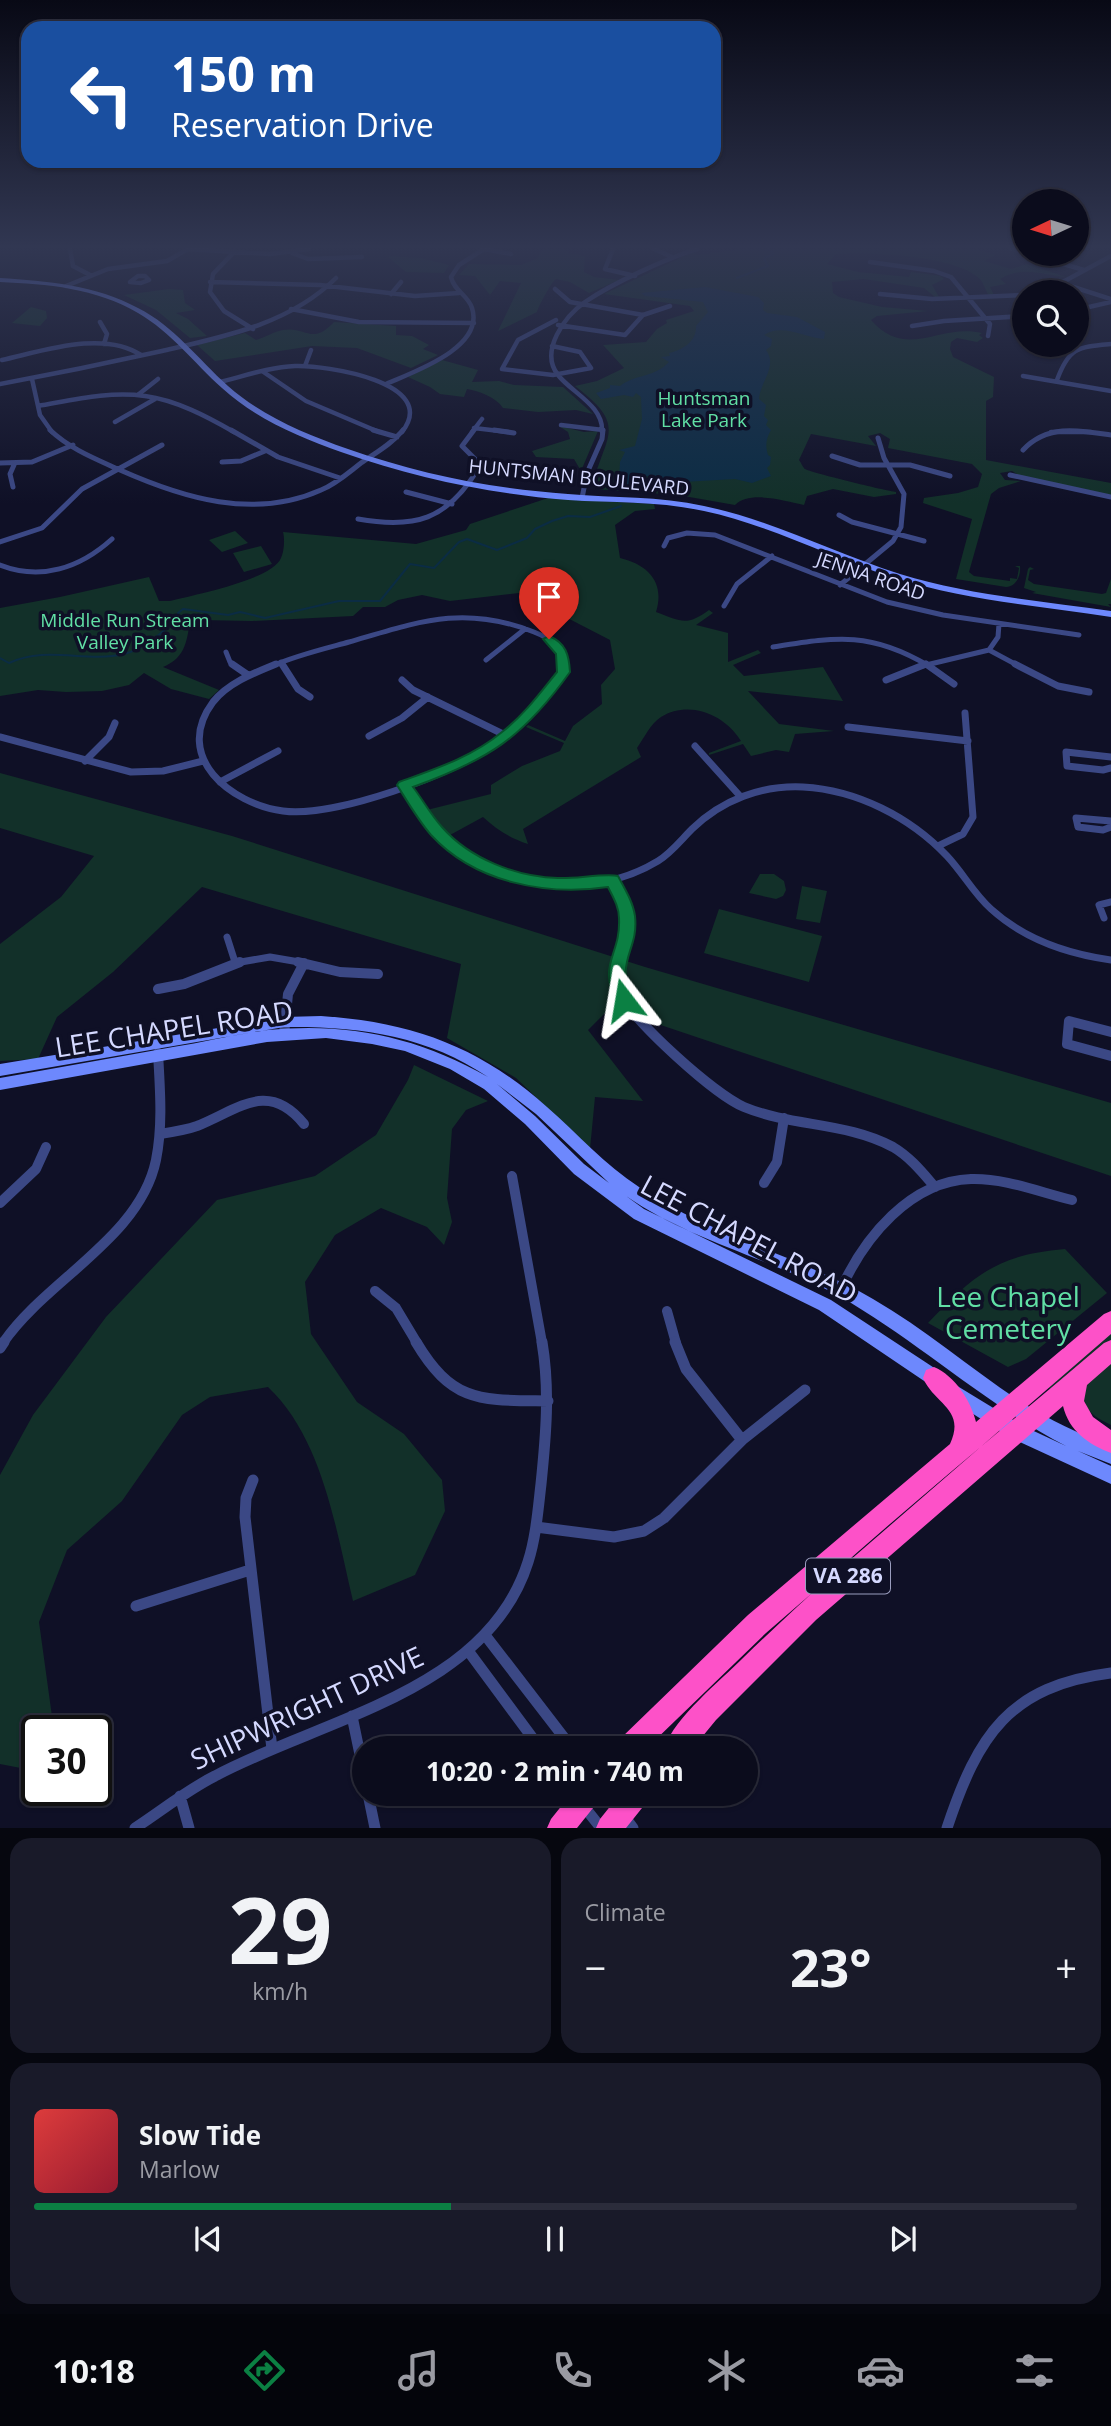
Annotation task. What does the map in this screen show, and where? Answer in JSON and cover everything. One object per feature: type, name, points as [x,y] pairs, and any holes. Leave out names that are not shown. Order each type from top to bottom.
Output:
[{"type":"highway","name":"VA 286","points":[[687,1736],[708,1711],[808,1612],[1015,1418],[1111,1321]]},
{"type":"highway","name":"VA 286","points":[[641,1736],[757,1624],[954,1456],[1079,1378],[1111,1350]]},
{"type":"highway","points":[[934,1378],[956,1400],[966,1418],[967,1434],[954,1456]]},
{"type":"highway","points":[[1079,1378],[1072,1391],[1075,1413],[1089,1430],[1111,1442]]},
{"type":"highway","points":[[560,1828],[575,1806]]},
{"type":"main road","name":"HUNTSMAN BOULEVARD","points":[[867,563],[932,580],[1111,609]]},
{"type":"main road","name":"LEE CHAPEL ROAD","points":[[284,1028],[372,1038],[440,1058],[489,1085],[579,1168],[639,1214],[825,1305],[934,1378]]},
{"type":"main road","name":"LEE CHAPEL ROAD","points":[[0,1084],[158,1049]]},
{"type":"main road","points":[[579,1168],[591,1158]]},
{"type":"main road","name":"LEE CHAPEL ROAD","points":[[1015,1418],[1111,1475]]},
{"type":"street","points":[[104,344],[107,334]]},
{"type":"street","name":"HUNTSMAN BOULEVARD","points":[[172,334],[238,398],[278,422],[320,442],[370,457],[469,482],[708,508],[783,531],[931,585],[1111,614]]},
{"type":"street","points":[[0,384],[229,334]]},
{"type":"street","points":[[386,384],[454,350],[469,334]]},
{"type":"street","points":[[529,334],[518,340],[502,369],[557,374],[592,366],[580,352],[552,346]]},
{"type":"street","points":[[558,334],[552,346],[551,360],[557,374],[594,408],[602,421],[603,430],[583,496]]},
{"type":"street","points":[[2,360],[104,344],[129,347],[141,355]]},
{"type":"street","points":[[1057,380],[1064,359],[1071,351],[1111,344]]},
{"type":"street","points":[[305,366],[311,350]]},
{"type":"street","points":[[32,379],[38,406],[47,427],[73,445],[120,469],[205,500],[241,506],[297,499],[322,489],[397,437],[408,423],[410,408],[402,395],[386,384],[335,369],[305,366],[262,371],[223,381]]},
{"type":"street","points":[[262,371],[273,381],[326,410],[378,433],[397,437]]},
{"type":"street","points":[[1023,376],[1111,391]]},
{"type":"street","points":[[139,394],[158,379]]},
{"type":"street","points":[[38,406],[105,395],[139,394],[206,416],[265,451],[340,478]]},
{"type":"street","points":[[115,422],[155,399]]},
{"type":"street","points":[[358,519],[381,524],[411,523],[436,516],[452,504],[479,466],[464,451],[463,443],[482,419]]},
{"type":"street","points":[[561,425],[603,430]]},
{"type":"street","points":[[474,428],[514,433]]},
{"type":"street","points":[[1023,450],[1035,437],[1055,431],[1111,435]]},
{"type":"street","points":[[840,585],[867,563],[901,527],[905,498],[878,438]]},
{"type":"street","points":[[0,463],[14,465],[36,461],[73,445]]},
{"type":"street","points":[[0,542],[42,528],[82,489],[162,445]]},
{"type":"street","points":[[222,462],[241,461],[265,451]]},
{"type":"street","points":[[832,456],[860,465],[915,466],[950,475]]},
{"type":"street","points":[[13,487],[10,474],[14,465]]},
{"type":"street","points":[[1010,475],[1111,497]]},
{"type":"street","points":[[406,492],[452,504]]},
{"type":"street","points":[[839,516],[923,541]]},
{"type":"street","name":"JENNA ROAD","points":[[664,546],[666,540],[671,537],[702,533],[733,540],[840,585],[905,607],[1079,635]]},
{"type":"street","points":[[0,565],[24,572],[61,569],[94,555],[112,539]]},
{"type":"street","points":[[724,606],[737,584],[772,556]]},
{"type":"street","points":[[440,618],[486,618],[525,629],[556,645],[564,656],[565,667],[551,690],[507,736],[464,762],[340,806],[296,812],[259,805],[236,794],[220,782],[203,761],[200,737],[206,715],[223,694],[248,675],[281,662],[440,618]]},
{"type":"street","points":[[886,680],[928,663],[972,656],[989,650],[998,637],[999,624]]},
{"type":"street","points":[[486,660],[525,629]]},
{"type":"street","points":[[773,647],[832,638],[863,639],[897,647],[928,663],[954,684]]},
{"type":"street","points":[[989,650],[1058,686],[1089,692]]},
{"type":"street","points":[[226,652],[228,660],[248,675]]},
{"type":"street","points":[[281,662],[298,689],[310,697]]},
{"type":"street","points":[[402,680],[408,688],[507,736]]},
{"type":"street","points":[[369,736],[402,718],[428,697]]},
{"type":"street","points":[[938,846],[959,836],[969,826],[973,817],[965,713]]},
{"type":"street","points":[[85,761],[109,737],[115,723]]},
{"type":"street","points":[[848,727],[968,741]]},
{"type":"street","points":[[0,737],[122,771],[143,773],[172,770],[203,761]]},
{"type":"street","points":[[695,746],[740,796]]},
{"type":"street","points":[[220,782],[278,751]]},
{"type":"street","points":[[1111,757],[1066,752],[1067,766],[1103,770],[1111,768]]},
{"type":"street","points":[[404,785],[436,831],[461,852],[484,865],[521,879],[546,884],[583,885],[612,880],[658,860],[713,810],[740,796],[789,787],[840,792],[894,814],[938,846],[986,904],[1014,926],[1055,946],[1111,960]]},
{"type":"street","points":[[1111,821],[1076,818],[1078,827],[1103,830],[1111,827]]},
{"type":"street","points":[[612,880],[624,904],[627,918],[626,936],[615,969],[617,986],[624,1000],[712,1088],[743,1106],[887,1142],[912,1158],[935,1187]]},
{"type":"street","points":[[1104,918],[1099,905],[1111,902]]},
{"type":"street","points":[[228,937],[235,962]]},
{"type":"street","points":[[158,989],[179,987],[235,962],[273,957],[346,973],[378,974]]},
{"type":"street","points":[[284,1028],[289,994],[304,963]]},
{"type":"street","name":"LEE CHAPEL ROAD","points":[[0,1070],[158,1049],[322,1020],[365,1024],[414,1035],[456,1049],[518,1090],[591,1158],[636,1194],[660,1208],[841,1289],[906,1330],[1015,1418]]},
{"type":"street","points":[[1111,1032],[1069,1021],[1068,1045],[1111,1055]]},
{"type":"street","points":[[0,1348],[35,1304],[95,1253],[126,1220],[149,1179],[160,1134],[158,1049]]},
{"type":"street","points":[[160,1134],[197,1126],[229,1108],[253,1101],[271,1101],[284,1105],[295,1111],[304,1124]]},
{"type":"street","points":[[764,1183],[776,1168],[784,1118]]},
{"type":"street","points":[[0,1203],[36,1169],[46,1147]]},
{"type":"street","name":"SHIPWRIGHT DRIVE","points":[[135,1828],[214,1776],[427,1682],[469,1652],[511,1600],[522,1579],[536,1527],[548,1401],[545,1345],[512,1176]]},
{"type":"street","points":[[841,1289],[850,1268],[870,1237],[895,1215],[935,1187],[957,1181],[981,1179],[1072,1200]]},
{"type":"street","points":[[375,1291],[396,1306],[428,1363],[450,1387],[482,1399],[548,1401]]},
{"type":"street","points":[[667,1311],[686,1369],[742,1440]]},
{"type":"street","name":"LEE CHAPEL ROAD","points":[[934,1378],[1015,1418],[1111,1455]]},
{"type":"street","points":[[536,1527],[614,1537],[644,1531],[664,1518],[742,1440],[805,1390]]},
{"type":"street","points":[[253,1479],[245,1508],[272,1749]]},
{"type":"street","points":[[136,1606],[250,1570]]},
{"type":"street","points":[[485,1635],[563,1736]]},
{"type":"street","points":[[469,1652],[531,1736]]},
{"type":"street","points":[[947,1828],[963,1779],[973,1759],[989,1734],[1008,1713],[1032,1695],[1058,1682],[1111,1672]]},
{"type":"street","points":[[352,1716],[356,1736]]},
{"type":"street","points":[[180,1796],[189,1828]]},
{"type":"street","points":[[370,1806],[375,1828]]},
{"type":"street","points":[[587,1806],[601,1828]]},
{"type":"green space","points":[[186,334],[207,336],[190,338]]},
{"type":"green space","points":[[240,334],[247,334],[256,340],[271,334],[396,334],[412,336],[429,345],[423,349],[438,355],[411,368],[357,348],[312,346],[215,361],[197,345]]},
{"type":"green space","name":"Huntsman Lake Park","points":[[653,334],[889,334],[911,339],[945,334],[980,334],[983,338],[977,342],[957,338],[951,342],[950,349],[953,357],[994,377],[993,397],[986,401],[986,460],[1111,483],[1111,495],[1020,476],[1012,471],[1000,473],[1005,480],[1021,481],[999,488],[991,494],[969,572],[974,576],[1010,581],[1010,578],[1017,579],[1019,568],[1015,566],[1020,566],[1017,580],[1006,587],[956,579],[972,519],[923,503],[924,498],[978,487],[982,474],[972,464],[888,448],[890,439],[880,433],[868,436],[876,446],[811,434],[799,460],[804,469],[896,494],[874,497],[833,489],[807,496],[804,505],[758,497],[735,505],[678,495],[595,489],[592,487],[607,443],[608,422],[592,400],[575,386],[597,381],[624,368],[603,345],[646,342]]},
{"type":"green space","name":"Huntsman Lake Park","points":[[442,360],[478,370],[472,382],[499,381],[514,385],[563,387],[593,414],[576,410],[538,412],[503,408],[492,398],[477,391],[467,389],[464,397],[440,394],[408,377]]},
{"type":"green space","points":[[559,426],[584,432],[598,431],[581,471],[574,459],[536,457],[532,451],[570,439],[568,432]]},
{"type":"green space","name":"Middle Run Stream Valley Park","points":[[548,498],[654,504],[655,509],[635,511],[615,525],[620,558],[639,565],[656,584],[656,612],[683,621],[695,619],[709,610],[713,613],[696,625],[728,633],[728,662],[758,650],[761,653],[733,665],[744,676],[823,667],[843,701],[748,691],[779,724],[834,731],[795,734],[789,752],[776,750],[751,756],[743,744],[709,755],[741,741],[725,723],[705,712],[672,712],[657,720],[648,731],[637,748],[641,757],[523,829],[528,844],[504,833],[483,817],[450,835],[427,810],[491,794],[491,785],[522,766],[560,751],[564,743],[526,727],[528,725],[565,741],[573,726],[602,704],[601,685],[615,669],[610,640],[519,593],[450,601],[422,595],[398,600],[385,607],[363,607],[353,616],[252,621],[200,620],[189,627],[179,656],[163,667],[219,690],[209,699],[171,689],[144,673],[129,685],[102,691],[38,690],[0,696],[0,608],[149,577],[159,601],[170,601],[231,586],[275,566],[283,552],[283,532],[416,544],[466,530],[470,524]]},
{"type":"green space","points":[[235,531],[248,543],[222,552],[209,540]]},
{"type":"green space","points":[[261,546],[272,564],[244,572],[233,553]]},
{"type":"green space","points":[[1030,567],[1034,569],[1030,570],[1028,580],[1034,584],[1102,594],[1106,593],[1111,579],[1111,604],[1108,604],[1111,607],[1032,593],[1036,592],[1024,588]]},
{"type":"green space","points":[[0,773],[232,836],[645,967],[1111,1103],[1111,1176],[610,1008],[588,1030],[643,1101],[595,1097],[590,1149],[516,1078],[447,1038],[461,964],[202,887],[113,972],[57,1017],[38,1059],[0,1061],[0,944],[61,897],[94,856],[0,828]]},
{"type":"green space","points":[[760,874],[774,874],[784,881],[786,890],[783,896],[776,899],[749,893]]},
{"type":"green space","points":[[802,886],[827,891],[820,923],[796,919]]},
{"type":"green space","points":[[719,909],[822,936],[809,982],[704,953]]},
{"type":"green space","points":[[414,1065],[488,1101],[466,1110],[452,1129],[447,1198],[452,1222],[444,1245],[427,1227],[381,1208],[335,1235],[305,1282],[311,1334],[357,1402],[404,1434],[442,1480],[445,1511],[415,1575],[353,1601],[325,1487],[315,1459],[287,1408],[268,1387],[210,1397],[182,1415],[122,1501],[67,1550],[39,1622],[52,1715],[21,1715],[21,1768],[0,1764],[0,1475],[33,1415],[106,1317],[217,1200],[315,1176],[376,1135]]},
{"type":"green space","name":"Lee Chapel Cemetery","points":[[1065,1249],[1107,1293],[1026,1359],[1008,1367],[928,1323],[959,1292],[988,1270],[1021,1256]]},
{"type":"green space","points":[[1111,1310],[1111,1425],[1092,1413],[1085,1402],[1030,1381]]},
{"type":"water","points":[[766,334],[772,339],[771,346],[766,350],[770,362],[759,399],[766,405],[764,416],[768,420],[766,425],[771,430],[766,445],[771,457],[767,468],[771,476],[752,483],[735,479],[683,482],[647,476],[627,486],[619,480],[620,462],[625,452],[619,450],[635,446],[642,419],[641,397],[636,393],[633,397],[624,395],[601,399],[596,393],[610,388],[610,385],[620,386],[663,367],[669,362],[661,357],[670,356],[669,353],[688,344],[694,336]]},
{"type":"water","points":[[800,334],[825,334],[824,339]]},
{"type":"waterway","points":[[621,489],[621,486],[626,485]]},
{"type":"waterway","points":[[0,658],[9,663],[38,655],[95,657],[124,654],[153,639],[179,618],[178,613],[183,609],[228,615],[240,612],[265,618],[339,601],[380,601],[410,564],[434,568],[459,542],[467,539],[497,550],[527,538],[535,529],[552,521],[568,516],[590,517],[621,506]]},
{"type":"route","points":[[549,639],[562,653],[565,661],[564,672],[530,714],[507,736],[479,754],[454,767],[404,785],[424,816],[452,846],[496,871],[532,882],[558,885],[594,884],[612,880],[624,904],[628,928],[615,969],[617,986],[624,1000]]}]
